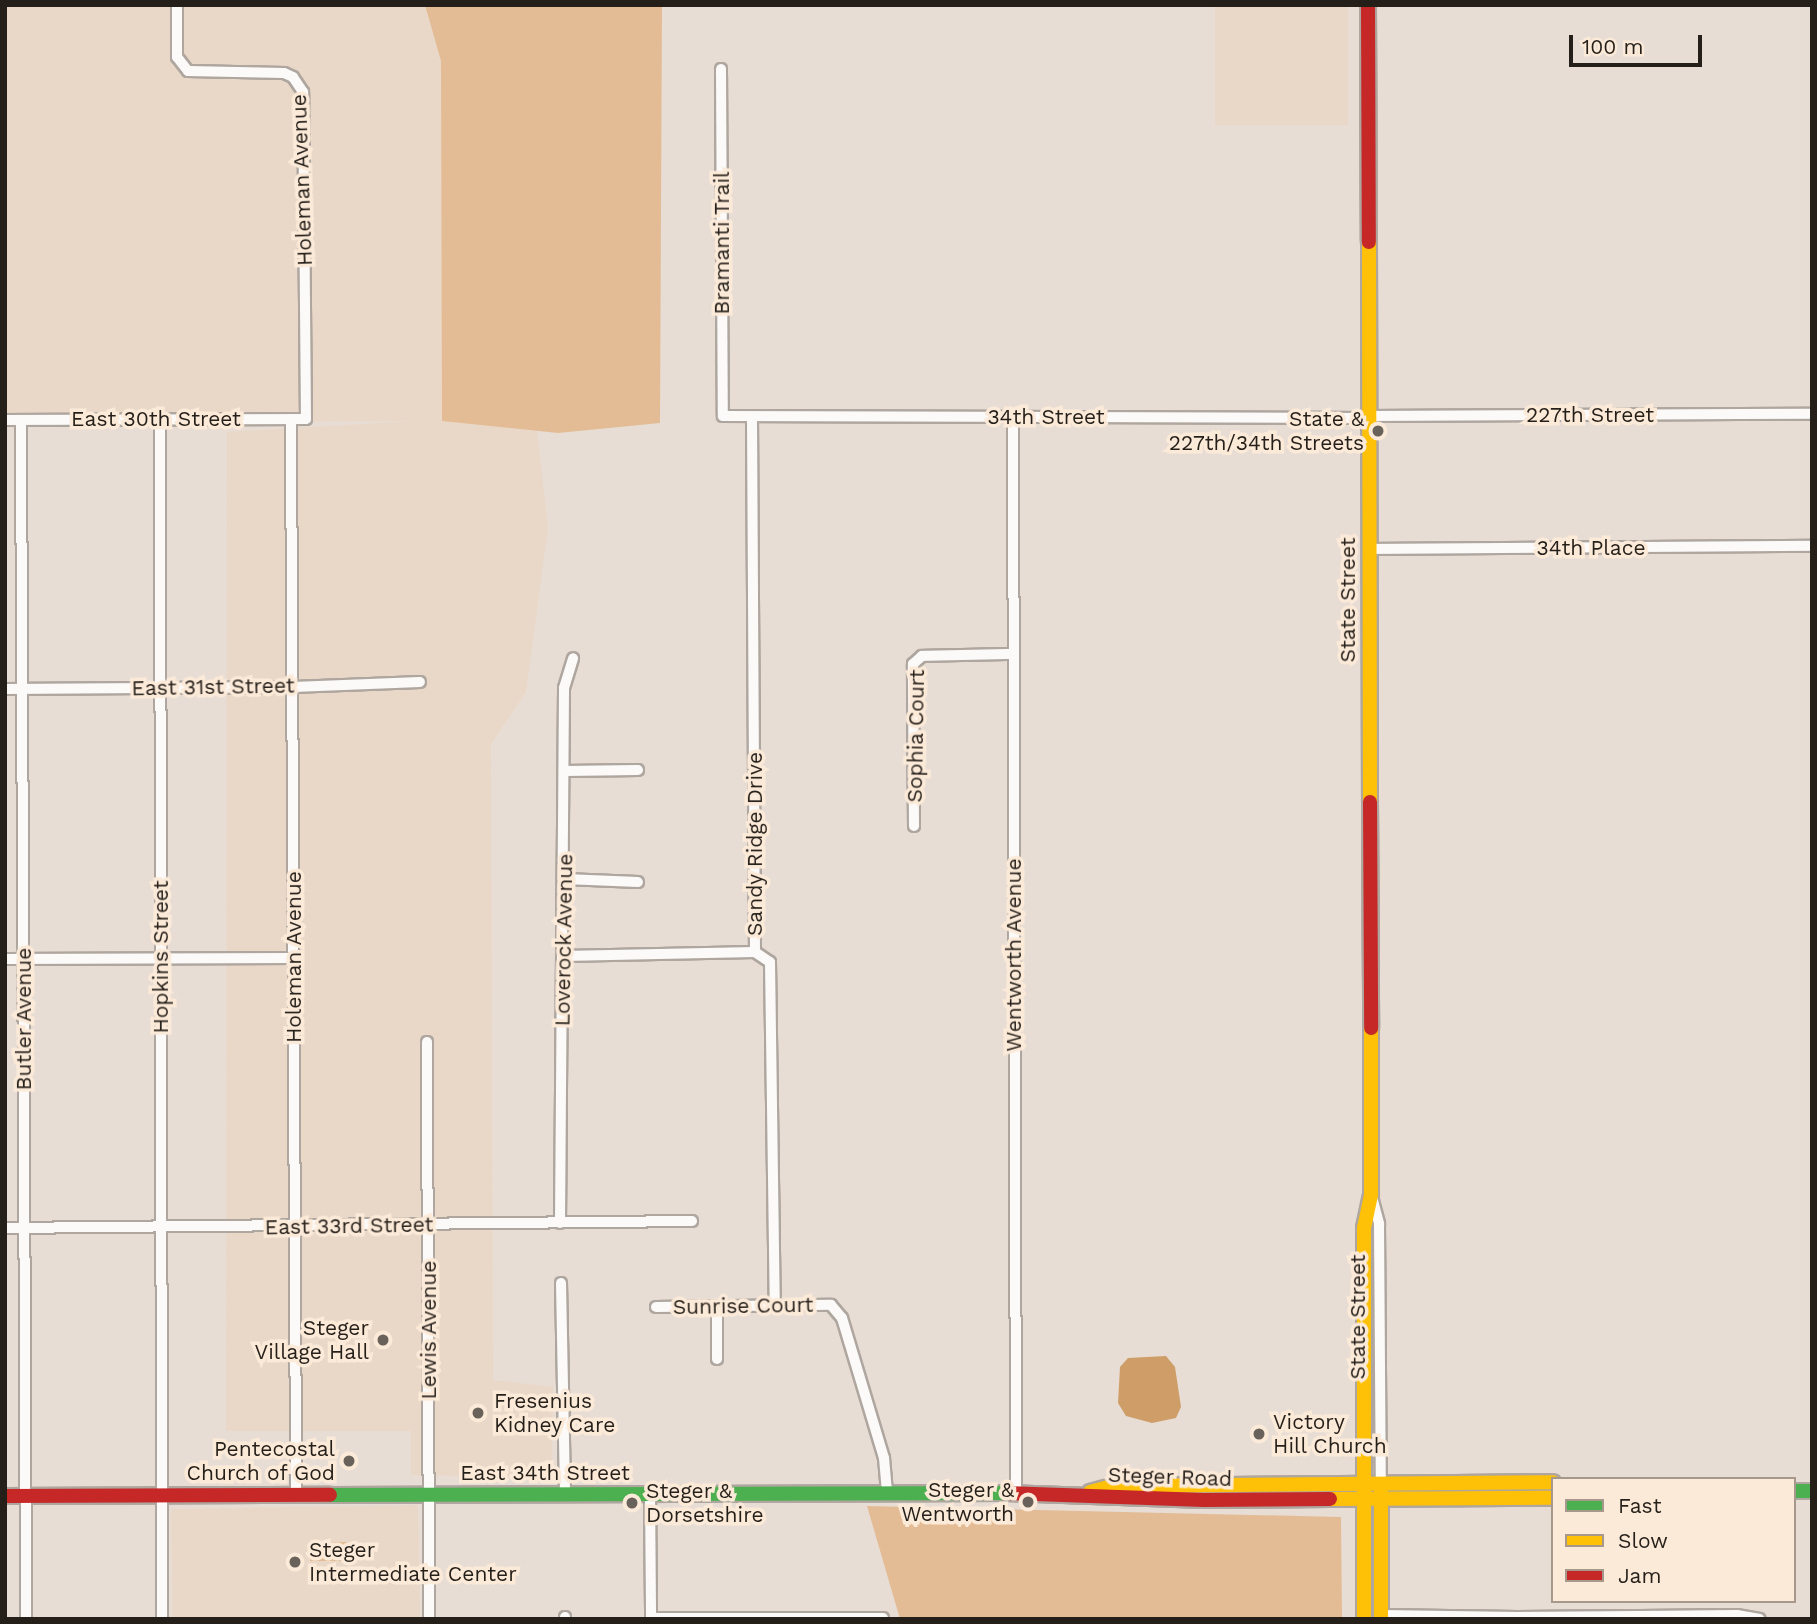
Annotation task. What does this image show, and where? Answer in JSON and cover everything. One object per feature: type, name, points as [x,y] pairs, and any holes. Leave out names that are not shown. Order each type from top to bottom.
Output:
[{"type":"street","name":"Holeman Avenue","points":[[177,5],[177,57],[188,71],[284,73],[293,77],[303,92],[306,419]]},
{"type":"street","name":"State Street","points":[[1364,1619],[1364,1228],[1371,1195],[1368,5]]},
{"type":"street","name":"Bramanti Trail","points":[[722,69],[723,416]]},
{"type":"street","name":"227th Street","points":[[1369,417],[1812,414]]},
{"type":"street","name":"34th Street","points":[[723,416],[1369,417]]},
{"type":"street","name":"Sandy Ridge Drive","points":[[752,416],[755,952],[770,962],[775,1306]]},
{"type":"street","name":"Wentworth Avenue","points":[[1013,417],[1016,1493]]},
{"type":"street","name":"Hopkins Street","points":[[160,419],[162,1619]]},
{"type":"street","name":"Holeman Avenue","points":[[292,419],[296,1495]]},
{"type":"street","name":"East 30th Street","points":[[5,420],[306,419]]},
{"type":"street","name":"Butler Avenue","points":[[21,420],[26,1619]]},
{"type":"street","name":"34th Place","points":[[1369,549],[1812,546]]},
{"type":"street","name":"Sophia Court","points":[[914,826],[913,664],[922,656],[1013,654]]},
{"type":"street","name":"Loverock Avenue","points":[[560,1223],[565,879],[564,688],[573,658]]},
{"type":"street","name":"East 31st Street","points":[[5,689],[293,687],[420,682]]},
{"type":"street","points":[[565,771],[638,770]]},
{"type":"street","points":[[565,879],[638,882]]},
{"type":"street","points":[[563,956],[755,952]]},
{"type":"street","points":[[5,959],[294,958]]},
{"type":"street","name":"Lewis Avenue","points":[[428,1042],[429,1619]]},
{"type":"street","name":"State Street","points":[[1371,1195],[1379,1224],[1381,1483]]},
{"type":"street","name":"East 33rd Street","points":[[5,1228],[692,1221]]},
{"type":"street","points":[[561,1283],[565,1494]]},
{"type":"street","name":"Sunrise Court","points":[[656,1307],[831,1305],[842,1318],[884,1458],[887,1493]]},
{"type":"street","points":[[717,1359],[718,1306]]},
{"type":"street","name":"Steger Road","points":[[1086,1493],[1113,1486],[1551,1482]]},
{"type":"street","points":[[1381,1483],[1381,1617],[1737,1615],[1760,1619]]},
{"type":"street","name":"East 34th Street","points":[[5,1496],[1086,1493]]},
{"type":"street","name":"Steger Road","points":[[1086,1493],[1112,1499],[1551,1498]]},
{"type":"street","points":[[650,1494],[652,1618],[883,1618]]},
{"type":"shaded area","points":[[5,5],[425,5],[441,61],[443,421],[537,430],[548,528],[526,692],[491,744],[493,1380],[553,1387],[552,1477],[411,1475],[411,1431],[226,1431],[227,432],[414,421],[5,422]]},
{"type":"shaded area","points":[[425,5],[662,5],[660,423],[558,433],[442,421],[441,61]]},
{"type":"shaded area","points":[[1215,5],[1348,5],[1348,125],[1215,125]]},
{"type":"shaded area","points":[[1166,1356],[1175,1367],[1181,1407],[1176,1418],[1152,1423],[1126,1416],[1118,1403],[1120,1367],[1128,1358]]},
{"type":"shaded area","name":"Steger Intermediate Center","points":[[418,1505],[420,1619],[173,1619],[171,1509]]},
{"type":"shaded area","points":[[867,1506],[1341,1517],[1342,1619],[900,1619]]},
{"type":"shaded area","points":[[310,1542],[347,1542],[347,1561],[310,1561]]},
{"type":"traffic: fast","points":[[1796,1491],[1812,1491]]},
{"type":"traffic: fast","points":[[330,1495],[1006,1493]]},
{"type":"traffic: slow","points":[[1369,242],[1370,802]]},
{"type":"traffic: slow","points":[[1364,1619],[1364,1228],[1371,1195],[1371,1028]]},
{"type":"traffic: slow","points":[[1090,1492],[1113,1486],[1551,1482]]},
{"type":"traffic: slow","points":[[1381,1491],[1381,1619]]},
{"type":"traffic: slow","points":[[1330,1499],[1551,1498]]},
{"type":"traffic: jam","points":[[1368,5],[1369,242]]},
{"type":"traffic: jam","points":[[1370,802],[1371,1028]]},
{"type":"traffic: jam","points":[[1006,1493],[1204,1500],[1330,1499]]},
{"type":"traffic: jam","points":[[5,1496],[330,1495]]},
{"type":"place","name":"State & 227th/34th Streets","points":[[1378,431]]},
{"type":"place","name":"Steger Village Hall","points":[[383,1340]]},
{"type":"place","name":"Fresenius Kidney Care","points":[[478,1413]]},
{"type":"place","name":"Victory Hill Church","points":[[1259,1434]]},
{"type":"place","name":"Pentecostal Church of God","points":[[349,1461]]},
{"type":"place","name":"Steger & Wentworth","points":[[1028,1502]]},
{"type":"place","name":"Steger & Dorsetshire","points":[[632,1503]]},
{"type":"place","name":"Steger Intermediate Center","points":[[295,1562]]}]
